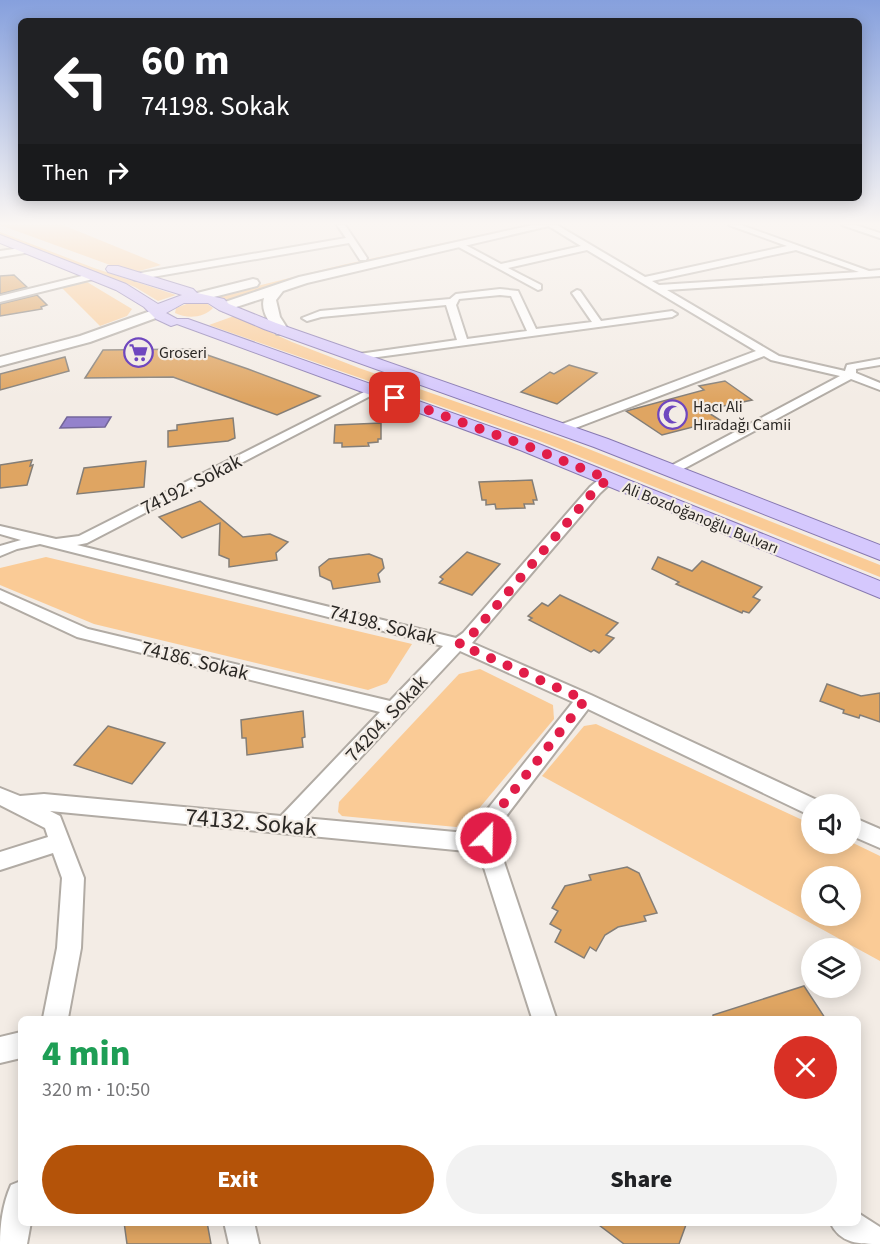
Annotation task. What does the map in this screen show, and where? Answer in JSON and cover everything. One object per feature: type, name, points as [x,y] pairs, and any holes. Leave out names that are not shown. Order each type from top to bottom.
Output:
[{"type":"main road","points":[[111,283],[159,312]]},
{"type":"main road","points":[[156,283],[188,292],[194,298]]},
{"type":"main road","points":[[0,362],[85,339],[159,312],[166,304],[257,283]]},
{"type":"main road","points":[[85,339],[213,317],[220,314],[224,307],[295,283]]},
{"type":"main road","points":[[278,289],[269,300],[270,315],[282,331]]},
{"type":"main road","name":"Ali Bozdoğanoğlu Bulvarı","points":[[194,298],[214,299],[221,302],[224,307],[282,331],[561,429],[880,553]]},
{"type":"main road","name":"Ali Bozdoğanoğlu Bulvarı","points":[[159,312],[165,319],[183,322],[527,446],[880,590]]},
{"type":"street","points":[[0,299],[65,283]]},
{"type":"street","points":[[531,283],[538,287]]},
{"type":"street","points":[[648,283],[775,358],[850,375],[880,387]]},
{"type":"street","points":[[657,288],[735,283]]},
{"type":"street","points":[[463,343],[451,305],[456,297],[500,292],[515,293],[533,333]]},
{"type":"street","points":[[577,293],[599,324]]},
{"type":"street","points":[[307,318],[320,314],[453,302]]},
{"type":"street","points":[[356,357],[672,315]]},
{"type":"street","points":[[561,429],[764,352]]},
{"type":"street","points":[[850,375],[851,367],[880,362]]},
{"type":"street","points":[[672,471],[850,375]]},
{"type":"street","name":"74192. Sokak","points":[[0,552],[14,545],[82,540],[374,390]]},
{"type":"street","name":"74204. Sokak","points":[[285,825],[449,650],[470,637],[595,490],[608,479]]},
{"type":"street","name":"74198. Sokak","points":[[0,530],[459,644],[585,700],[801,802]]},
{"type":"street","name":"74186. Sokak","points":[[0,595],[84,633],[395,709]]},
{"type":"street","points":[[543,1016],[486,838],[486,826],[585,700]]},
{"type":"street","points":[[8,800],[53,822],[73,878],[69,948],[55,1016]]},
{"type":"street","name":"74132. Sokak","points":[[8,800],[466,842],[486,838]]},
{"type":"street","points":[[861,830],[880,839]]},
{"type":"street","points":[[0,861],[60,842]]},
{"type":"street","points":[[0,1050],[18,1046]]},
{"type":"street","points":[[12,1244],[18,1212]]},
{"type":"street","points":[[240,1226],[244,1244]]},
{"type":"street","points":[[851,1226],[879,1244]]},
{"type":"shaded area","points":[[89,283],[132,309],[127,316],[100,326],[62,288]]},
{"type":"shaded area","points":[[125,283],[140,283],[176,295],[158,301]]},
{"type":"shaded area","points":[[269,283],[286,283],[231,301],[216,296]]},
{"type":"shaded area","points":[[189,303],[206,303],[213,308],[195,317],[175,313],[176,308]]},
{"type":"shaded area","points":[[234,316],[359,368],[566,440],[880,565],[880,577],[537,440],[209,325]]},
{"type":"shaded area","points":[[67,417],[111,417],[105,427],[60,428]]},
{"type":"shaded area","points":[[46,557],[412,644],[387,683],[368,690],[94,624],[0,585],[0,568]]},
{"type":"shaded area","points":[[480,669],[553,705],[554,719],[466,824],[456,827],[342,816],[338,812],[339,802],[459,674]]},
{"type":"shaded area","points":[[596,724],[801,819],[801,854],[861,854],[861,847],[880,856],[880,961],[861,951],[861,938],[838,938],[816,926],[861,926],[861,866],[801,866],[801,918],[542,776],[584,726]]},
{"type":"building","points":[[0,283],[23,283],[27,287],[0,294]]},
{"type":"building","points":[[37,295],[47,305],[41,307],[42,309],[0,316],[0,304]]},
{"type":"building","points":[[190,349],[320,396],[277,415],[173,377],[85,378],[103,350]]},
{"type":"building","points":[[65,357],[69,371],[0,390],[0,374]]},
{"type":"building","points":[[569,365],[597,373],[557,404],[521,392],[550,372],[554,374]]},
{"type":"building","name":"Hacı Ali Hıradağı Camii","points":[[725,381],[752,400],[704,410],[720,420],[662,435],[626,411],[704,390],[699,386]]},
{"type":"building","points":[[233,418],[235,438],[228,441],[168,447],[168,431],[177,430],[177,425]]},
{"type":"building","points":[[381,423],[381,439],[378,439],[378,442],[368,443],[369,446],[342,447],[342,443],[334,443],[335,425]]},
{"type":"building","points":[[32,460],[30,466],[33,465],[27,485],[0,488],[0,465]]},
{"type":"building","points":[[146,461],[144,487],[77,494],[84,468]]},
{"type":"building","points":[[532,480],[537,500],[533,500],[534,504],[524,504],[525,508],[496,509],[495,504],[486,505],[486,500],[482,500],[479,482]]},
{"type":"building","points":[[200,501],[243,537],[270,534],[288,542],[276,553],[277,560],[229,567],[229,559],[219,555],[220,523],[182,538],[159,517]]},
{"type":"building","points":[[467,552],[500,564],[472,595],[439,583],[443,579],[440,577]]},
{"type":"building","points":[[369,554],[382,559],[384,568],[378,574],[380,582],[333,589],[331,581],[320,576],[319,567],[329,559]]},
{"type":"building","points":[[658,557],[692,571],[702,561],[762,587],[753,597],[760,600],[749,613],[743,611],[742,613],[676,584],[679,582],[652,569]]},
{"type":"building","points":[[560,595],[618,623],[606,635],[614,638],[599,653],[594,650],[591,652],[529,620],[532,618],[528,616],[542,603],[548,606]]},
{"type":"building","points":[[827,684],[861,696],[880,693],[880,722],[860,715],[859,718],[843,713],[844,710],[820,701]]},
{"type":"building","points":[[303,711],[305,737],[302,738],[303,747],[247,755],[246,738],[242,738],[241,720]]},
{"type":"building","points":[[108,726],[165,743],[132,784],[74,765]]},
{"type":"building","points":[[627,867],[639,873],[657,913],[644,916],[646,921],[618,927],[605,935],[596,951],[590,947],[584,958],[555,942],[561,930],[550,924],[558,911],[552,908],[565,886],[591,880],[589,875]]},
{"type":"building","points":[[801,987],[801,998],[812,998],[824,1016],[713,1016]]},
{"type":"building","points":[[125,1226],[208,1226],[211,1244],[127,1244]]},
{"type":"building","points":[[600,1226],[686,1226],[679,1244],[624,1244]]},
{"type":"place","name":"Groseri","points":[[138,352]]},
{"type":"place","name":"Hacı Ali Hıradağı Camii","points":[[672,415]]},
{"type":"route","points":[[395,398],[527,446],[608,479],[595,490],[470,637],[459,644],[585,700],[486,826],[486,838]]}]
